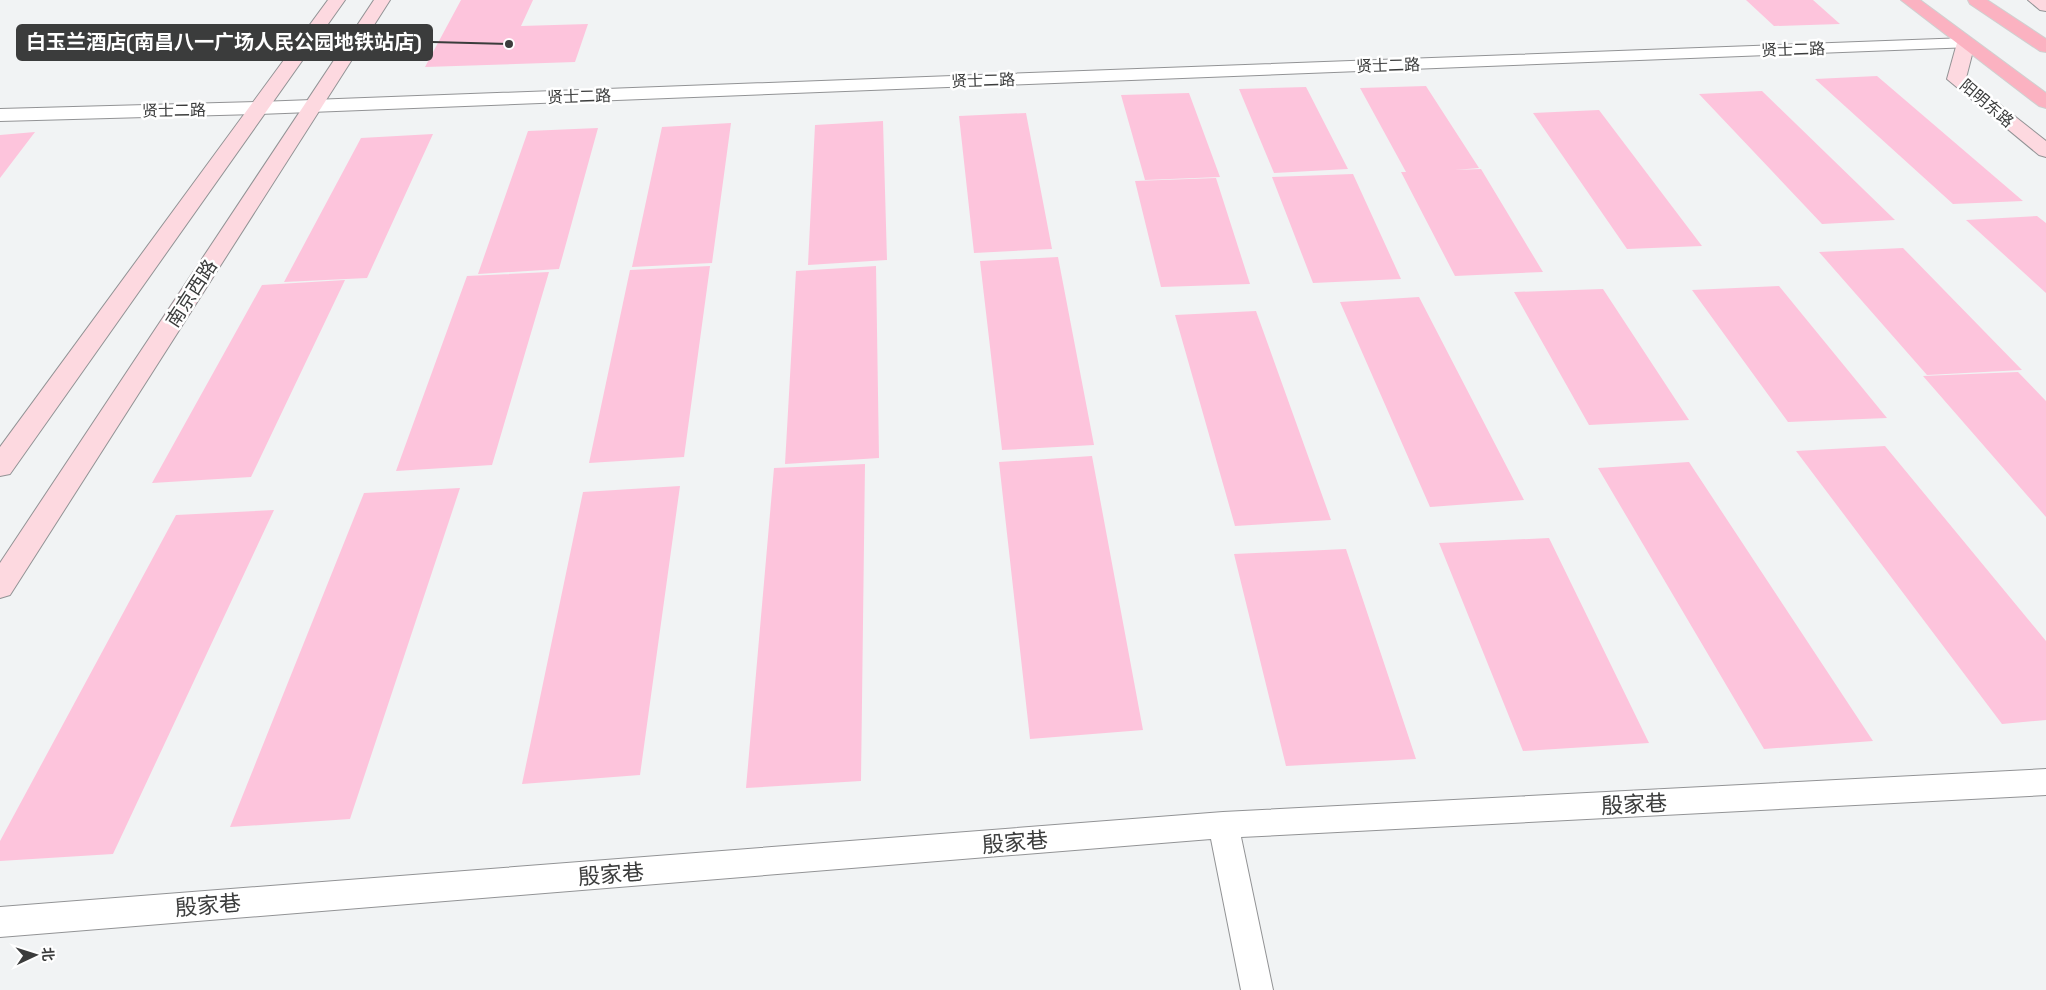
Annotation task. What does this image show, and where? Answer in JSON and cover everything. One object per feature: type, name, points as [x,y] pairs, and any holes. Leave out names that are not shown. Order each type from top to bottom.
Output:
[{"type":"main road","points":[[0,467],[337,0]]},
{"type":"main road","name":"南京西路","points":[[0,587],[382,0]]},
{"type":"main road","name":"阳明东路","points":[[1909,0],[2046,102]]},
{"type":"main road","points":[[1976,0],[2044,43]]},
{"type":"main road","points":[[2036,0],[2046,6]]},
{"type":"main road","name":"阳明东路","points":[[1966,43],[1956,79],[2046,151]]},
{"type":"street","name":"贤士二路","points":[[0,115],[259,108],[1966,43]]},
{"type":"lane","name":"殷家巷","points":[[0,922],[1223,825],[2046,782]]},
{"type":"lane","points":[[1223,825],[1257,990]]},
{"type":"building","points":[[461,0],[533,0],[521,26],[588,24],[575,62],[425,67]]},
{"type":"building","points":[[1746,0],[1813,0],[1840,24],[1774,26]]},
{"type":"building","points":[[1877,76],[2023,201],[1953,204],[1815,79]]},
{"type":"building","points":[[1426,86],[1479,168],[1455,170],[1481,169],[1543,272],[1455,276],[1401,172],[1406,172],[1360,88]]},
{"type":"building","points":[[1306,87],[1348,169],[1274,173],[1239,89]]},
{"type":"building","points":[[1762,91],[1895,220],[1822,224],[1699,94]]},
{"type":"building","points":[[1189,93],[1220,177],[1145,180],[1121,95]]},
{"type":"building","points":[[1599,110],[1702,246],[1627,249],[1533,113]]},
{"type":"building","points":[[1026,113],[1052,249],[974,253],[959,116]]},
{"type":"building","points":[[883,121],[887,260],[808,265],[815,125]]},
{"type":"building","points":[[731,123],[712,263],[632,267],[662,127]]},
{"type":"building","points":[[598,128],[559,269],[478,274],[528,131]]},
{"type":"building","points":[[35,132],[0,178],[0,135]]},
{"type":"building","points":[[433,134],[367,278],[284,282],[361,138]]},
{"type":"building","points":[[1353,174],[1401,279],[1313,283],[1272,177]]},
{"type":"building","points":[[1216,178],[1250,284],[1161,287],[1135,181]]},
{"type":"building","points":[[2037,216],[2046,223],[2046,293],[1966,220]]},
{"type":"building","points":[[1903,248],[2022,370],[1927,375],[1819,252]]},
{"type":"building","points":[[1058,257],[1094,445],[1002,450],[980,261]]},
{"type":"building","points":[[710,266],[684,457],[589,463],[630,270]]},
{"type":"building","points":[[876,266],[879,458],[785,464],[796,271]]},
{"type":"building","points":[[549,272],[492,465],[396,471],[467,276]]},
{"type":"building","points":[[345,280],[251,477],[152,483],[262,285]]},
{"type":"building","points":[[1779,286],[1887,418],[1788,422],[1692,290]]},
{"type":"building","points":[[1603,289],[1689,420],[1589,425],[1514,292]]},
{"type":"building","points":[[1419,297],[1524,500],[1430,507],[1340,302]]},
{"type":"building","points":[[1256,311],[1331,520],[1235,526],[1175,315]]},
{"type":"building","points":[[2018,372],[2046,401],[2046,517],[1923,376]]},
{"type":"building","points":[[1885,446],[2046,641],[2046,720],[2002,724],[1796,451]]},
{"type":"building","points":[[1092,456],[1143,730],[1030,739],[999,462]]},
{"type":"building","points":[[1689,462],[1873,741],[1764,749],[1598,468]]},
{"type":"building","points":[[865,464],[861,781],[746,788],[774,468]]},
{"type":"building","points":[[680,486],[640,775],[522,784],[583,492]]},
{"type":"building","points":[[460,488],[350,819],[230,827],[364,493]]},
{"type":"building","points":[[274,510],[113,854],[0,861],[0,841],[176,515]]},
{"type":"building","points":[[1549,538],[1649,743],[1523,751],[1439,543]]},
{"type":"building","points":[[1346,549],[1416,759],[1286,766],[1234,554]]},
{"type":"place","name":"白玉兰酒店(南昌八一广场人民公园地铁站店)","points":[[509,44]]}]
